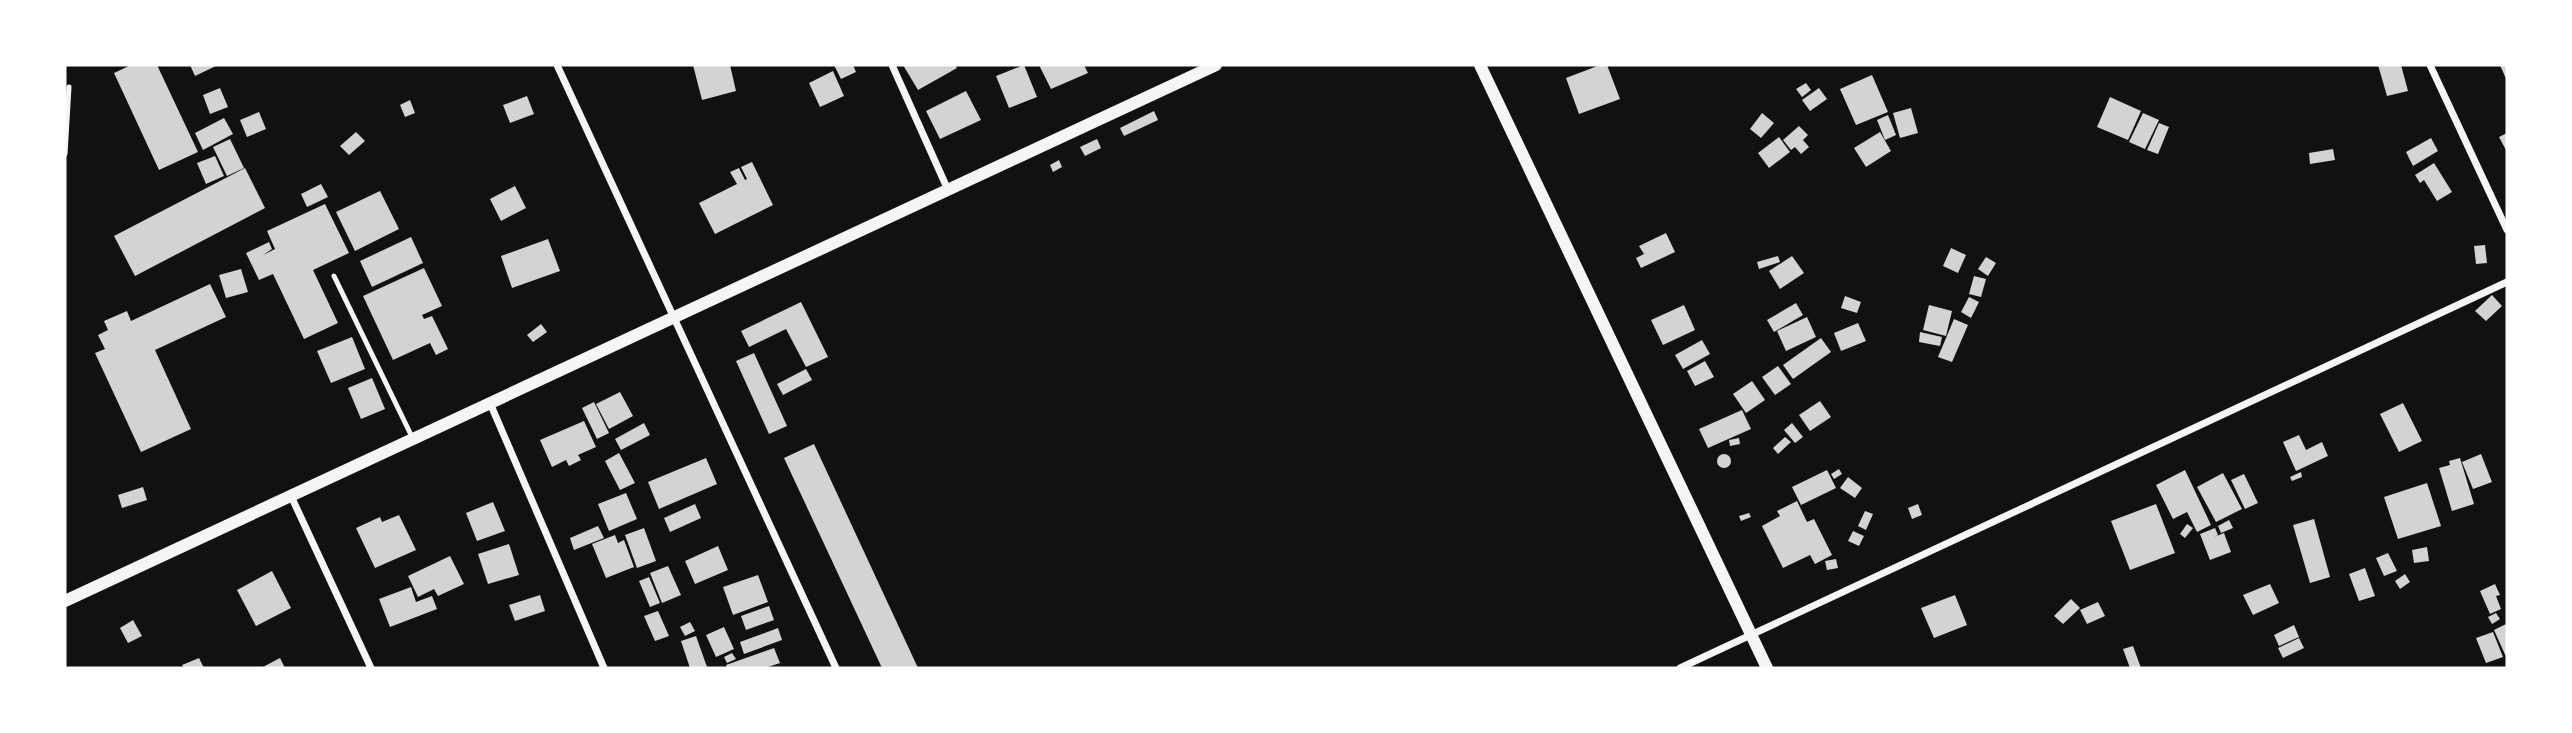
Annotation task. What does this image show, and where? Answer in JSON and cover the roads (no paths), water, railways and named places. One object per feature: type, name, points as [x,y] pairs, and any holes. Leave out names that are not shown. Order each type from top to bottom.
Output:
[{"type":"street","points":[[557,65],[836,668]]},
{"type":"street","points":[[892,65],[948,190]]},
{"type":"street","points":[[65,601],[1216,65]]},
{"type":"street","points":[[1480,65],[1767,668]]},
{"type":"street","points":[[2430,65],[2507,230]]},
{"type":"street","points":[[1680,668],[2507,282]]},
{"type":"street","points":[[490,403],[604,668]]},
{"type":"street","points":[[291,496],[372,668]]},
{"type":"lane","points":[[65,154],[69,88]]},
{"type":"lane","points":[[334,276],[413,439]]}]
